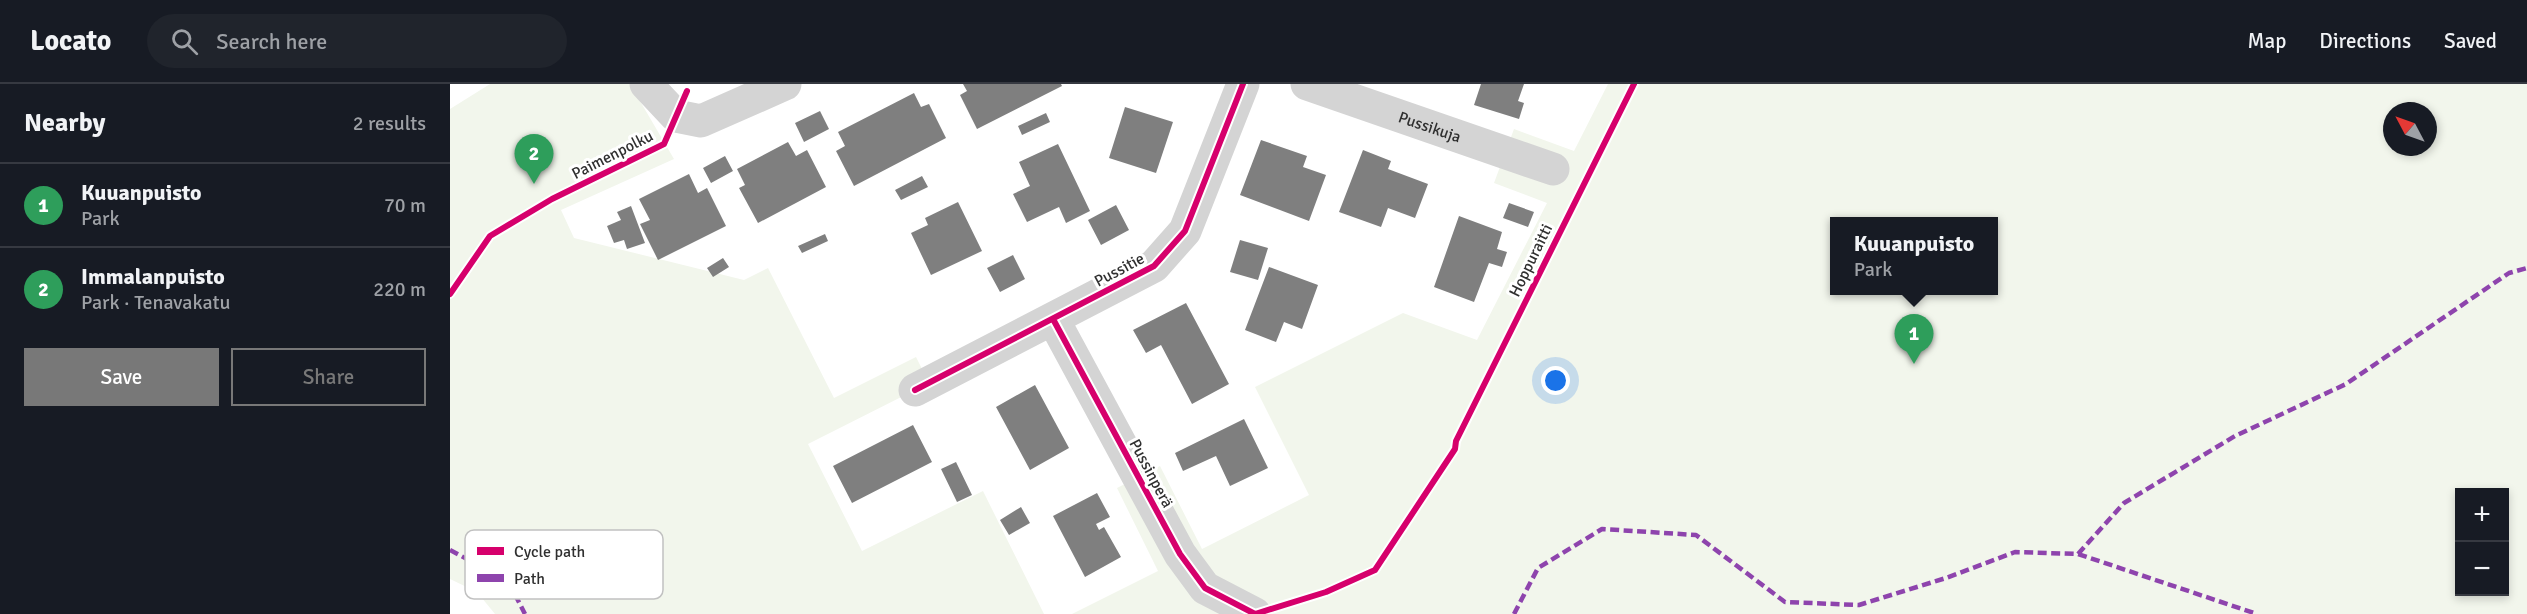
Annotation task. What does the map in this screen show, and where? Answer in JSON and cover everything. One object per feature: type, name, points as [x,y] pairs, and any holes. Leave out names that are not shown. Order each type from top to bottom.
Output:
[{"type":"street","points":[[646,84],[676,116],[701,121],[785,84]]},
{"type":"street","name":"Pussitie","points":[[915,390],[1154,266],[1185,231],[1242,84]]},
{"type":"street","name":"Pussikuja","points":[[1307,84],[1553,169]]},
{"type":"street","name":"Pussinperä","points":[[1053,319],[1180,554],[1205,588],[1255,614]]},
{"type":"shaded area","points":[[490,84],[630,84],[674,159],[561,210],[574,238],[744,280],[768,268],[834,398],[916,357],[929,383],[808,444],[862,551],[983,491],[1044,614],[495,614],[483,599],[663,599],[663,530],[465,530],[465,586],[450,579],[450,109]]},
{"type":"shaded area","points":[[1608,84],[2527,84],[2527,614],[1072,614],[1158,571],[1117,488],[1160,466],[1202,549],[1309,495],[1255,387],[1403,313],[1477,340],[1547,203],[1494,183],[1514,129],[1574,151]]},
{"type":"building","points":[[963,84],[1061,84],[1062,86],[977,129],[960,95],[967,91]]},
{"type":"building","points":[[1481,84],[1524,84],[1518,101],[1524,103],[1519,119],[1474,105]]},
{"type":"building","points":[[914,93],[921,107],[929,104],[946,138],[854,186],[836,151],[845,146],[838,132]]},
{"type":"building","points":[[1125,107],[1173,122],[1156,173],[1109,158]]},
{"type":"building","points":[[820,111],[829,129],[804,142],[795,123]]},
{"type":"building","points":[[1046,113],[1050,122],[1022,135],[1018,126]]},
{"type":"building","points":[[1261,140],[1307,156],[1303,167],[1326,175],[1309,221],[1240,195]]},
{"type":"building","points":[[788,142],[796,156],[807,150],[826,187],[758,223],[739,188],[745,185],[737,169]]},
{"type":"building","points":[[1058,144],[1090,211],[1066,223],[1059,207],[1027,222],[1013,194],[1030,186],[1019,162]]},
{"type":"building","points":[[1363,150],[1391,161],[1388,169],[1428,184],[1415,218],[1388,208],[1381,227],[1339,212]]},
{"type":"building","points":[[725,156],[733,171],[711,183],[703,168]]},
{"type":"building","points":[[689,174],[698,193],[707,188],[726,226],[658,260],[640,224],[650,220],[639,199]]},
{"type":"building","points":[[922,176],[928,187],[901,200],[895,190]]},
{"type":"building","points":[[958,202],[982,251],[931,275],[911,233],[928,225],[925,218]]},
{"type":"building","points":[[1509,203],[1534,212],[1528,227],[1503,218]]},
{"type":"building","points":[[1116,205],[1129,230],[1101,245],[1088,220]]},
{"type":"building","points":[[631,206],[645,243],[627,249],[624,240],[614,243],[607,226],[621,220],[617,212]]},
{"type":"building","points":[[1459,216],[1502,232],[1497,249],[1507,252],[1502,267],[1489,263],[1474,302],[1434,287]]},
{"type":"building","points":[[825,234],[828,241],[802,253],[798,246]]},
{"type":"building","points":[[1240,240],[1268,248],[1258,280],[1230,272]]},
{"type":"building","points":[[1013,255],[1025,279],[1000,292],[987,268]]},
{"type":"building","points":[[723,258],[729,267],[713,277],[707,268]]},
{"type":"building","points":[[1269,267],[1318,285],[1302,329],[1284,322],[1276,342],[1245,330]]},
{"type":"building","points":[[1186,303],[1229,384],[1192,404],[1161,345],[1146,353],[1133,330]]},
{"type":"building","points":[[1035,385],[1069,448],[1030,470],[996,407]]},
{"type":"building","points":[[1244,419],[1268,468],[1230,486],[1216,456],[1183,471],[1175,453]]},
{"type":"building","points":[[913,425],[932,462],[852,503],[833,466]]},
{"type":"building","points":[[956,462],[972,495],[957,502],[941,469]]},
{"type":"building","points":[[1097,493],[1110,517],[1096,524],[1099,530],[1104,527],[1121,557],[1085,577],[1053,516]]},
{"type":"building","points":[[1021,507],[1030,523],[1009,535],[1000,520]]},
{"type":"marked path","points":[[2078,554],[2124,503],[2235,436],[2346,384],[2509,273],[2527,268]]},
{"type":"marked path","points":[[1514,614],[1538,568],[1602,529],[1696,535],[1785,602],[1859,605],[1946,578],[2015,552],[2078,554],[2257,614]]},
{"type":"marked path","points":[[450,550],[465,558]]},
{"type":"marked path","points":[[517,599],[525,614]]},
{"type":"cycle path","points":[[915,390],[1154,266],[1185,231],[1243,84]]},
{"type":"cycle path","name":"Hoppuraitti","points":[[1053,319],[1180,554],[1205,588],[1255,614],[1326,592],[1375,570],[1455,449],[1456,441],[1634,84]]},
{"type":"cycle path","name":"Paimenpolku","points":[[450,294],[490,236],[552,199],[664,144],[687,91]]},
{"type":"place","name":"Immalanpuisto","points":[[534,184]]},
{"type":"place","name":"Kuuanpuisto","points":[[1914,364]]}]
